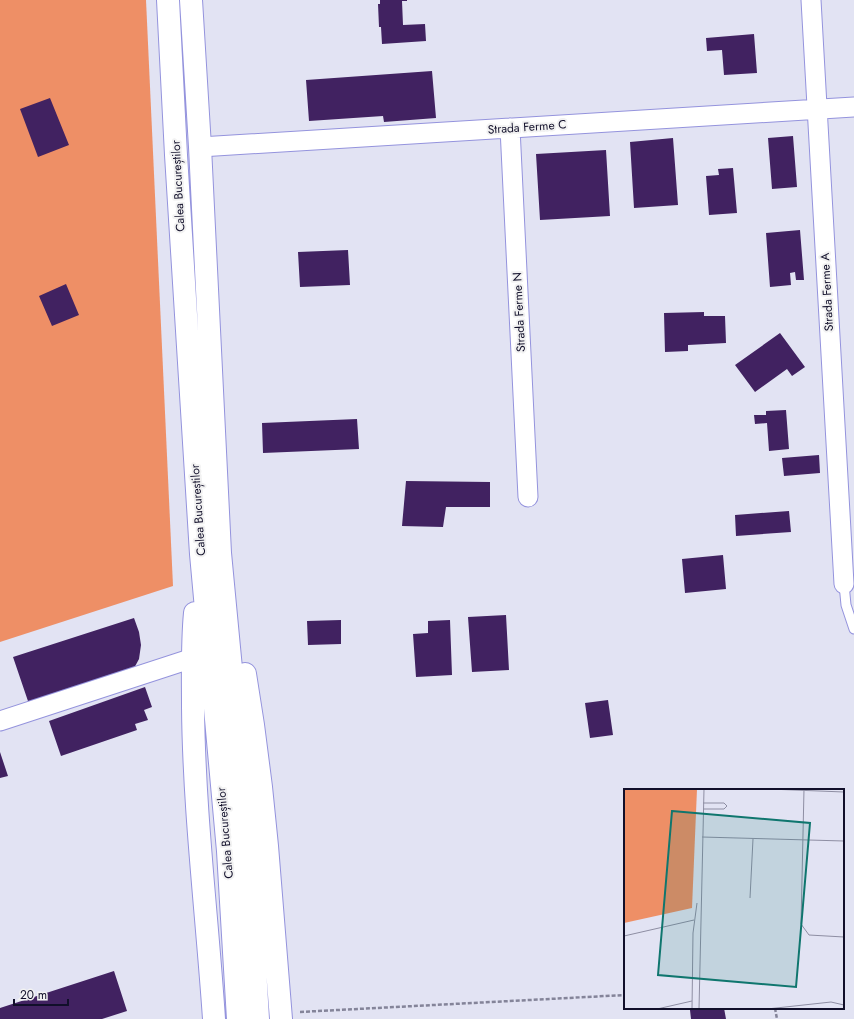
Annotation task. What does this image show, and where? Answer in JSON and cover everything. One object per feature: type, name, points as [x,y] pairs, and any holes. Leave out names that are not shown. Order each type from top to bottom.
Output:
[{"type":"highway","name":"Calea Bucureștilor","points":[[168,0],[176,155],[210,554],[238,849],[258,1019]]},
{"type":"highway","name":"Calea Bucureștilor","points":[[191,0],[200,147],[210,554]]},
{"type":"highway","points":[[210,554],[195,620],[193,658],[193,740],[214,1019]]},
{"type":"highway","points":[[210,554],[236,619],[257,754],[267,846],[281,1016]]},
{"type":"highway","name":"Calea Bucureștilor","points":[[238,849],[238,1019]]},
{"type":"street","name":"Strada Ferme A","points":[[811,0],[844,584]]},
{"type":"street","name":"Strada Ferme C","points":[[200,147],[854,107]]},
{"type":"street","name":"Strada Ferme N","points":[[510,128],[528,496]]},
{"type":"street","points":[[0,721],[193,658]]},
{"type":"lane","points":[[844,584],[846,605],[854,629]]},
{"type":"path","points":[[281,1016],[624,995]]},
{"type":"path","points":[[775,1009],[777,1019]]},
{"type":"shaded area","points":[[0,0],[146,0],[173,586],[0,642]]},
{"type":"building","points":[[380,0],[407,0],[402,1],[403,25],[425,24],[426,41],[382,44],[381,27],[379,27],[378,4],[380,4]]},
{"type":"building","points":[[754,34],[757,73],[724,75],[722,50],[707,51],[706,38]]},
{"type":"building","points":[[432,71],[436,118],[384,122],[383,116],[309,121],[306,80]]},
{"type":"building","points":[[50,98],[69,145],[38,157],[20,109]]},
{"type":"building","points":[[793,136],[797,187],[772,189],[768,138]]},
{"type":"building","points":[[673,138],[678,205],[634,208],[630,142]]},
{"type":"building","points":[[606,150],[610,216],[540,220],[536,154]]},
{"type":"building","points":[[733,168],[737,213],[709,215],[706,176],[719,175],[718,169]]},
{"type":"building","points":[[800,230],[804,280],[796,280],[795,272],[790,273],[791,285],[770,287],[766,233]]},
{"type":"building","points":[[348,250],[350,285],[300,287],[298,252]]},
{"type":"building","points":[[66,284],[79,315],[52,326],[39,296]]},
{"type":"building","points":[[704,312],[704,316],[725,316],[726,343],[688,345],[688,351],[665,352],[664,313]]},
{"type":"building","points":[[780,333],[805,367],[792,376],[787,369],[755,392],[735,365]]},
{"type":"building","points":[[786,410],[789,449],[769,451],[767,423],[755,424],[754,415],[766,415],[766,411]]},
{"type":"building","points":[[357,419],[359,449],[263,453],[262,423]]},
{"type":"building","points":[[819,455],[820,473],[784,476],[782,458]]},
{"type":"building","points":[[406,481],[490,482],[490,507],[446,507],[443,527],[402,526]]},
{"type":"building","points":[[789,511],[791,532],[736,536],[735,515]]},
{"type":"building","points":[[723,555],[726,589],[685,593],[682,559]]},
{"type":"building","points":[[506,615],[509,670],[472,672],[468,617]]},
{"type":"building","points":[[134,618],[139,632],[141,645],[139,659],[132,672],[30,707],[13,657]]},
{"type":"building","points":[[341,620],[341,644],[308,645],[307,621]]},
{"type":"building","points":[[450,620],[452,675],[416,677],[413,634],[428,633],[428,621]]},
{"type":"building","points":[[145,687],[152,707],[144,710],[148,720],[135,724],[137,730],[61,756],[49,721]]},
{"type":"building","points":[[608,700],[613,735],[590,738],[585,703]]},
{"type":"building","points":[[0,752],[8,776],[0,778]]},
{"type":"building","points":[[114,971],[127,1011],[102,1019],[0,1019],[0,1008]]},
{"type":"building","points":[[724,1009],[726,1019],[691,1019],[690,1010]]}]
